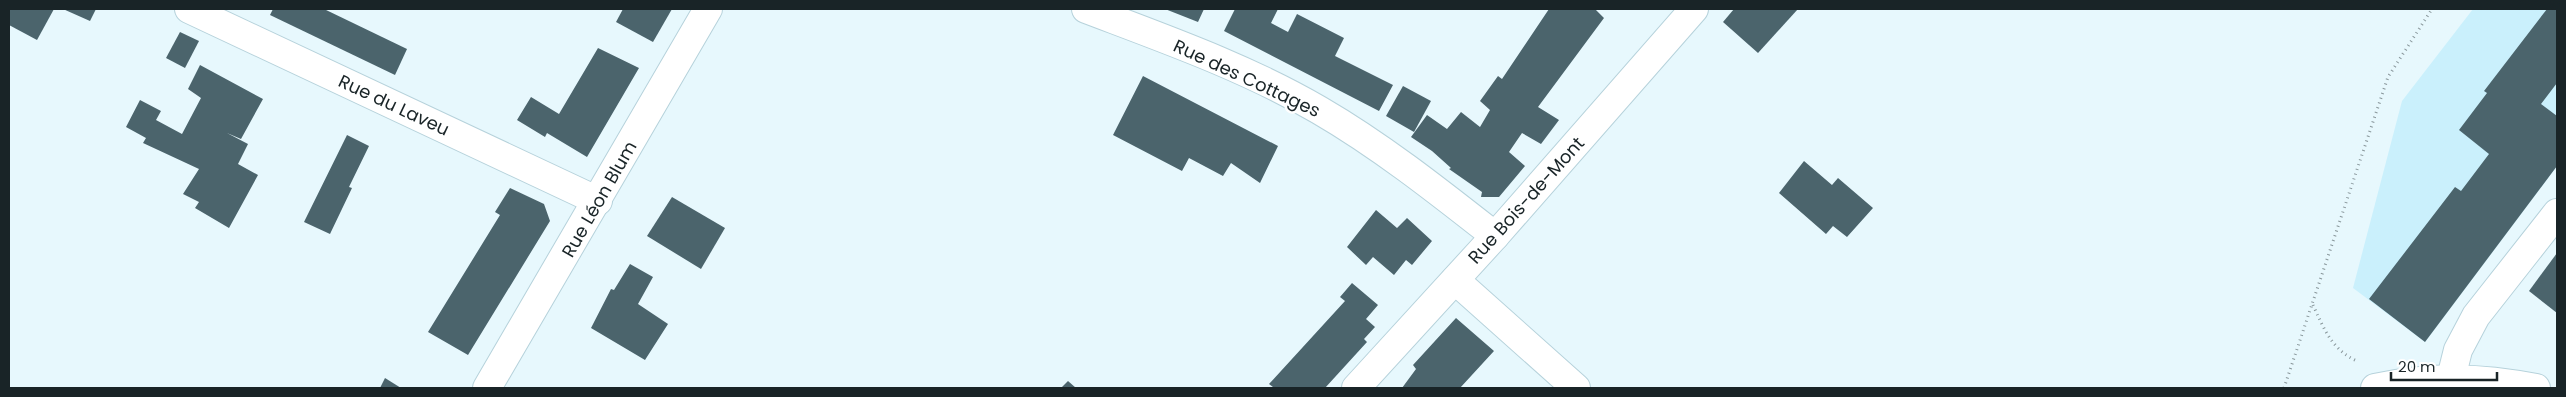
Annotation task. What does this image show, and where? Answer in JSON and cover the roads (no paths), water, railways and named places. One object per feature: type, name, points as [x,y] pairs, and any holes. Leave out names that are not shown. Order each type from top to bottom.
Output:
[{"type":"street","name":"Rue du Laveu","points":[[189,9],[598,201]]},
{"type":"street","name":"Rue Léon Blum","points":[[487,388],[598,201],[708,9]]},
{"type":"street","name":"Rue des Cottages","points":[[1086,9],[1230,65],[1320,111],[1418,178],[1495,236]]},
{"type":"street","name":"Rue Bois-de-Mont","points":[[1356,388],[1495,236],[1694,9]]},
{"type":"street","points":[[2451,378],[2458,350],[2476,316],[2557,213]]},
{"type":"street","points":[[1454,280],[1576,388]]},
{"type":"street","points":[[2375,388],[2403,382],[2451,378],[2485,379],[2536,388]]}]
